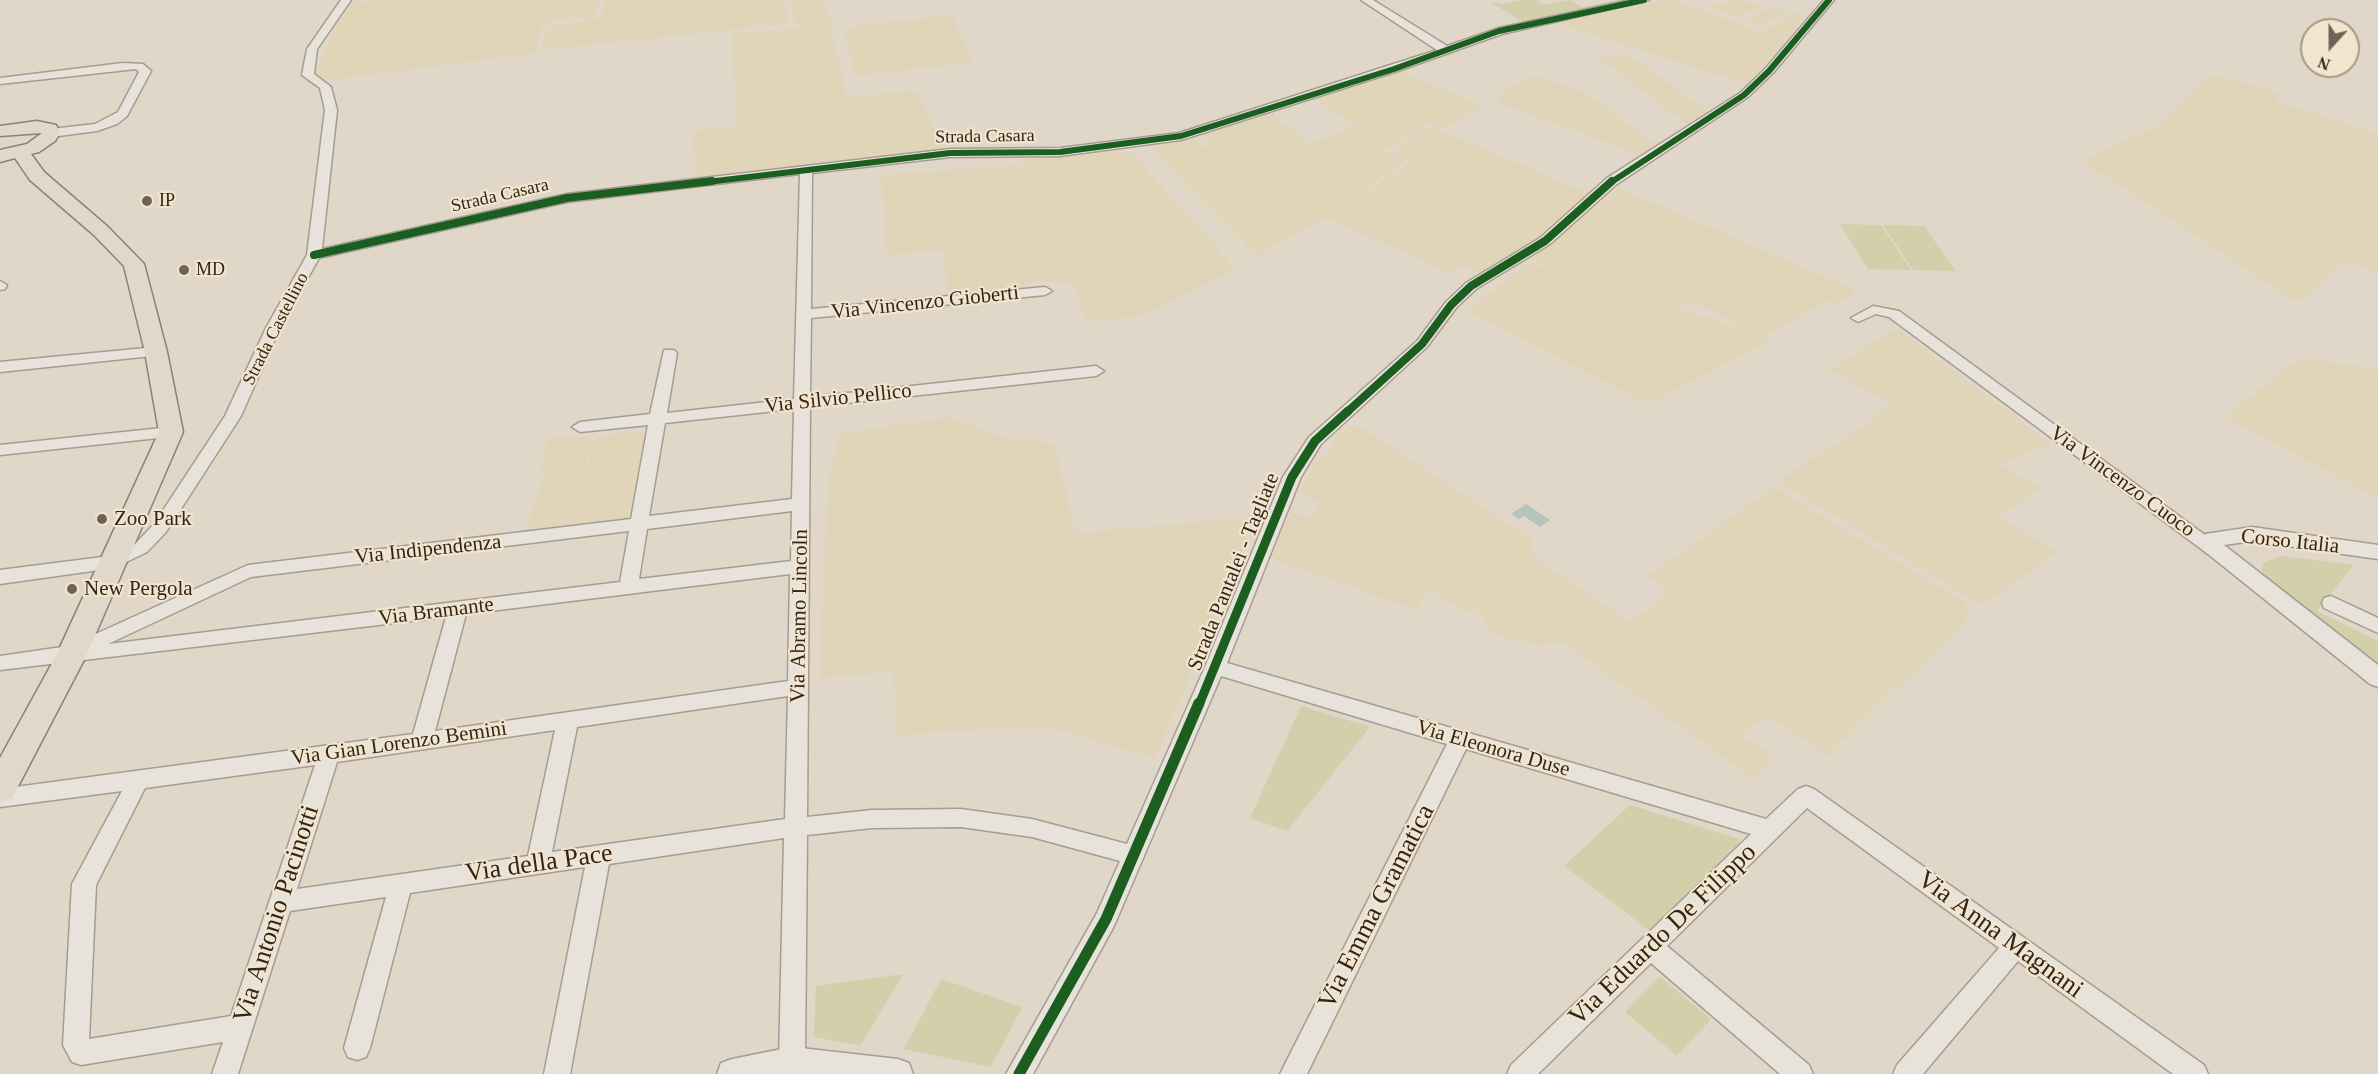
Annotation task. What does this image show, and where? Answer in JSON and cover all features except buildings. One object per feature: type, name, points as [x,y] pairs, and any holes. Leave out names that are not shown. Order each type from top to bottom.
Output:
[{"type":"main road","points":[[2,128],[37,126],[50,129],[51,133],[43,143],[10,154]]},
{"type":"main road","points":[[0,789],[71,655],[171,432],[156,352],[134,264],[101,231],[10,154]]},
{"type":"street","name":"Strada Castellino","points":[[0,578],[114,562],[141,548],[160,528],[233,416],[273,328],[314,255],[331,110],[325,87],[308,75],[312,49],[346,0]]},
{"type":"street","points":[[1366,0],[1445,50]]},
{"type":"street","name":"Strada Casara","points":[[314,255],[567,198],[950,153],[1029,153],[1094,149],[1181,136],[1394,69],[1523,24],[1644,0]]},
{"type":"street","name":"Strada Pantalei - Tagliate","points":[[1019,1074],[1106,919],[1215,667],[1292,477],[1315,441],[1422,344],[1451,305],[1472,286],[1545,241],[1612,181],[1744,95],[1769,71],[1829,0]]},
{"type":"street","points":[[0,81],[123,66],[139,66],[145,70],[123,114],[113,121],[97,127],[51,133]]},
{"type":"street","name":"Via Abramo Lincoln","points":[[792,1062],[806,170]]},
{"type":"street","name":"Via Vincenzo Gioberti","points":[[804,314],[1045,291]]},
{"type":"street","name":"Via Vincenzo Cuoco","points":[[1858,318],[1873,310],[1894,314],[2214,550],[2378,678]]},
{"type":"street","points":[[0,367],[156,352]]},
{"type":"street","points":[[628,588],[669,353]]},
{"type":"street","name":"Via Silvio Pellico","points":[[580,427],[1096,371]]},
{"type":"street","points":[[0,450],[171,432]]},
{"type":"street","name":"Via Indipendenza","points":[[71,655],[248,571],[802,504]]},
{"type":"street","name":"Corso Italia","points":[[2214,550],[2212,539],[2252,534],[2378,552]]},
{"type":"street","name":"Via Bramante","points":[[0,663],[800,566]]},
{"type":"street","points":[[2331,603],[2378,626]]},
{"type":"street","points":[[422,739],[458,609]]},
{"type":"street","name":"Via Eleonora Duse","points":[[1215,667],[1770,830]]},
{"type":"street","name":"Via Gian Lorenzo Bemini","points":[[0,798],[798,687]]},
{"type":"street","points":[[538,864],[568,719]]},
{"type":"street","name":"Via Emma Gramatica","points":[[1293,1074],[1460,739]]},
{"type":"street","name":"Via Antonio Pacinotti","points":[[225,1074],[329,754]]},
{"type":"street","points":[[139,779],[84,884],[76,1046],[81,1053],[241,1027]]},
{"type":"street","name":"Via Eduardo De Filippo","points":[[1520,1074],[1806,795]]},
{"type":"street","name":"Via Anna Magnani","points":[[1806,795],[2195,1074]]},
{"type":"street","name":"Via della Pace","points":[[282,902],[797,827],[872,819],[961,818],[1032,828],[1134,855]]},
{"type":"street","points":[[557,1074],[598,855]]},
{"type":"street","points":[[357,1048],[401,883]]},
{"type":"street","points":[[1906,1074],[2016,946]]},
{"type":"street","points":[[1650,947],[1800,1074]]},
{"type":"street","points":[[732,1074],[792,1062],[898,1074]]},
{"type":"shaded area","points":[[399,0],[599,0],[596,16],[553,21],[542,26],[536,52],[530,54],[329,80],[315,74],[334,29],[352,3]]},
{"type":"shaded area","points":[[606,0],[783,0],[789,24],[540,50],[546,27],[600,18]]},
{"type":"shaded area","points":[[790,0],[824,0],[832,24],[805,26],[795,22]]},
{"type":"shaded area","points":[[1537,0],[1544,5],[1570,0],[1582,7],[1617,0],[1636,0],[1524,22],[1491,3],[1503,4]]},
{"type":"shaded area","points":[[1675,0],[1787,42],[1747,84],[1552,22]]},
{"type":"shaded area","points":[[1740,0],[1762,6],[1737,17],[1708,7]]},
{"type":"shaded area","points":[[1769,8],[1787,11],[1763,26],[1743,21]]},
{"type":"shaded area","points":[[1794,12],[1801,13],[1805,18],[1785,40],[1759,30],[1770,28]]},
{"type":"shaded area","points":[[953,17],[973,62],[856,76],[843,30],[861,25]]},
{"type":"shaded area","points":[[830,26],[847,97],[917,90],[944,150],[698,179],[692,131],[738,126],[731,33]]},
{"type":"shaded area","points":[[1628,54],[1709,112],[1688,125],[1598,58]]},
{"type":"shaded area","points":[[1402,72],[1483,106],[1443,128],[1429,123],[1384,151],[1406,161],[1362,190],[1365,193],[1410,162],[1392,151],[1426,128],[1433,127],[1590,194],[1521,252],[1484,274],[1463,266],[1451,273],[1325,217],[1256,256],[1150,147],[1194,139],[1206,149],[1212,147],[1201,136],[1270,112],[1308,144],[1355,127],[1313,98]]},
{"type":"shaded area","points":[[2212,74],[2282,93],[2274,101],[2378,133],[2378,273],[2344,261],[2298,303],[2082,161],[2156,127]]},
{"type":"shaded area","points":[[1536,75],[1588,94],[1659,146],[1643,156],[1496,102],[1501,99],[1496,96]]},
{"type":"shaded area","points":[[1130,151],[1236,269],[1143,316],[1087,322],[1072,282],[1034,282],[1025,286],[948,293],[943,250],[887,255],[881,175],[1024,165],[1021,159]]},
{"type":"shaded area","points":[[1619,188],[1853,289],[1855,294],[1835,304],[1827,301],[1763,336],[1770,341],[1648,404],[1467,311],[1530,262],[1548,271],[1552,270],[1531,258]],"holes":[[[1692,301],[1738,324],[1731,327],[1717,320],[1679,311]]]},
{"type":"shaded area","points":[[1840,224],[1881,225],[1911,270],[1868,269]]},
{"type":"shaded area","points":[[1883,225],[1924,226],[1956,271],[1913,270]]},
{"type":"shaded area","points":[[1896,328],[2051,444],[1999,464],[2041,488],[1998,517],[2058,552],[1982,606],[1778,481],[1866,424],[1892,403],[1829,370]]},
{"type":"shaded area","points":[[2299,358],[2378,369],[2378,498],[2225,417]]},
{"type":"shaded area","points":[[950,417],[1004,438],[1054,443],[1076,533],[1256,517],[1155,758],[1045,726],[895,735],[894,672],[819,678],[828,482],[840,434]]},
{"type":"shaded area","points":[[1359,426],[1533,540],[1530,554],[1630,622],[1670,592],[1648,576],[1774,487],[1965,602],[1969,613],[1966,620],[1828,756],[1767,715],[1740,735],[1776,757],[1752,777],[1560,641],[1541,646],[1492,634],[1477,608],[1470,614],[1428,589],[1417,610],[1271,559],[1290,513],[1310,517],[1320,503],[1299,493],[1321,453],[1327,457],[1334,438],[1350,427]]},
{"type":"shaded area","points":[[647,431],[628,518],[527,529],[544,475],[586,471],[595,436]]},
{"type":"shaded area","points":[[578,435],[578,438],[593,436],[584,470],[538,474],[549,438]]},
{"type":"shaded area","points":[[1526,504],[1550,520],[1540,527],[1524,516],[1519,519],[1511,514]]},
{"type":"shaded area","points":[[2281,556],[2354,565],[2317,611],[2378,641],[2378,663],[2266,577],[2262,571],[2263,563]]},
{"type":"shaded area","points":[[1301,706],[1370,727],[1287,831],[1250,818]]},
{"type":"shaded area","points":[[1630,805],[1739,839],[1739,843],[1650,931],[1564,866]]},
{"type":"shaded area","points":[[903,974],[860,1046],[814,1037],[816,986]]},
{"type":"shaded area","points":[[1660,977],[1711,1019],[1677,1056],[1625,1012]]},
{"type":"shaded area","points":[[941,979],[1022,1007],[991,1067],[904,1049]]},
{"type":"cycle path","points":[[314,255],[567,198],[950,153],[1060,152],[1181,136],[1394,69],[1499,31],[1644,0]]},
{"type":"cycle path","points":[[1019,1074],[1106,919],[1215,667],[1292,477],[1315,441],[1422,344],[1451,305],[1471,286],[1545,241],[1612,181],[1744,95],[1769,71],[1829,0]]},
{"type":"place","name":"IP","points":[[147,201]]},
{"type":"place","name":"MD","points":[[184,270]]},
{"type":"place","name":"Zoo Park","points":[[102,519]]},
{"type":"place","name":"New Pergola","points":[[72,589]]}]
